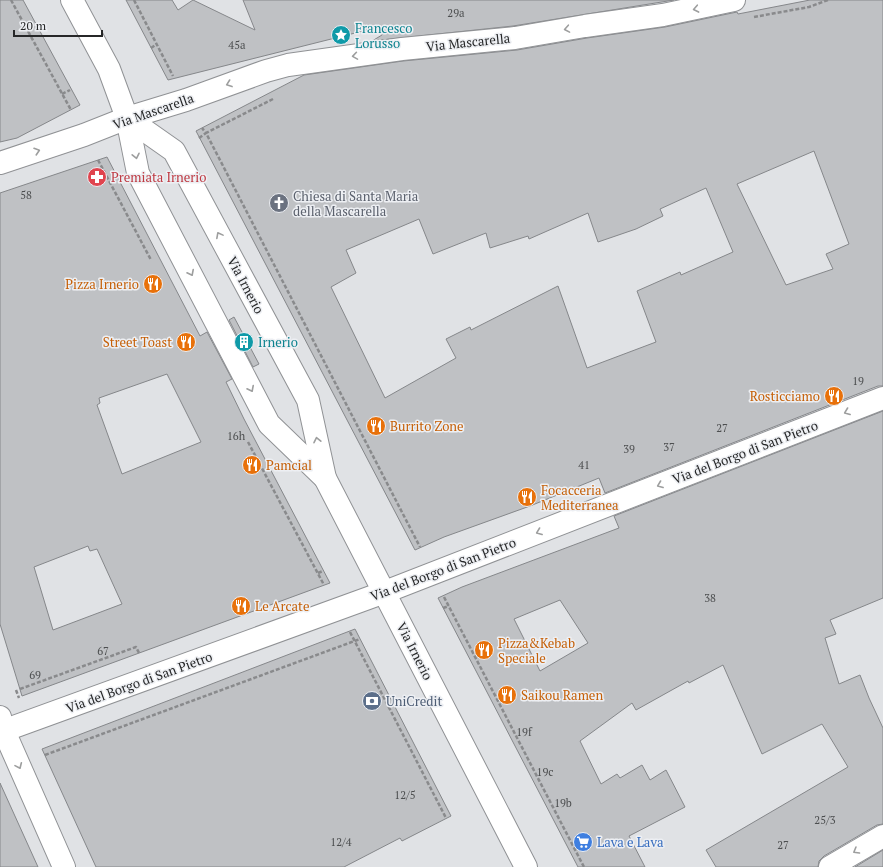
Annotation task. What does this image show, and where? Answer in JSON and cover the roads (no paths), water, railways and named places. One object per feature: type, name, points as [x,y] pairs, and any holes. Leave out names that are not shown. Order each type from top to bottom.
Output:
[{"type":"street","name":"Via Irnerio","points":[[72,0],[109,69],[127,118],[138,173],[269,424],[325,478]]},
{"type":"street","name":"Via Mascarella","points":[[0,163],[77,138],[127,118],[186,100],[266,71],[288,65],[402,49],[514,38],[663,15],[734,0]]},
{"type":"street","name":"Via Irnerio","points":[[127,118],[174,151],[308,400],[325,478],[526,867]]},
{"type":"street","name":"Via del Borgo di San Pietro","points":[[1,727],[385,592],[883,398]]},
{"type":"street","points":[[1,727],[64,867]]},
{"type":"street","points":[[830,867],[883,836]]},
{"type":"place","name":"Francesco Lorusso","points":[[341,35]]},
{"type":"place","name":"Premiata Irnerio","points":[[97,177]]},
{"type":"place","name":"Chiesa di Santa Maria della Mascarella","points":[[279,203]]},
{"type":"place","name":"Pizza Irnerio","points":[[153,284]]},
{"type":"place","name":"Street Toast","points":[[186,342]]},
{"type":"place","name":"Irnerio","points":[[244,342]]},
{"type":"place","name":"Rosticciamo","points":[[834,396]]},
{"type":"place","name":"Burrito Zone","points":[[376,426]]},
{"type":"place","name":"Pamcial","points":[[252,465]]},
{"type":"place","name":"Focacceria Mediterranea","points":[[527,497]]},
{"type":"place","name":"Le Arcate","points":[[241,606]]},
{"type":"place","name":"Pizza&Kebab Speciale","points":[[484,650]]},
{"type":"place","name":"Saikou Ramen","points":[[507,695]]},
{"type":"place","name":"UniCredit","points":[[372,701]]},
{"type":"place","name":"Lava e Lava","points":[[583,842]]}]
